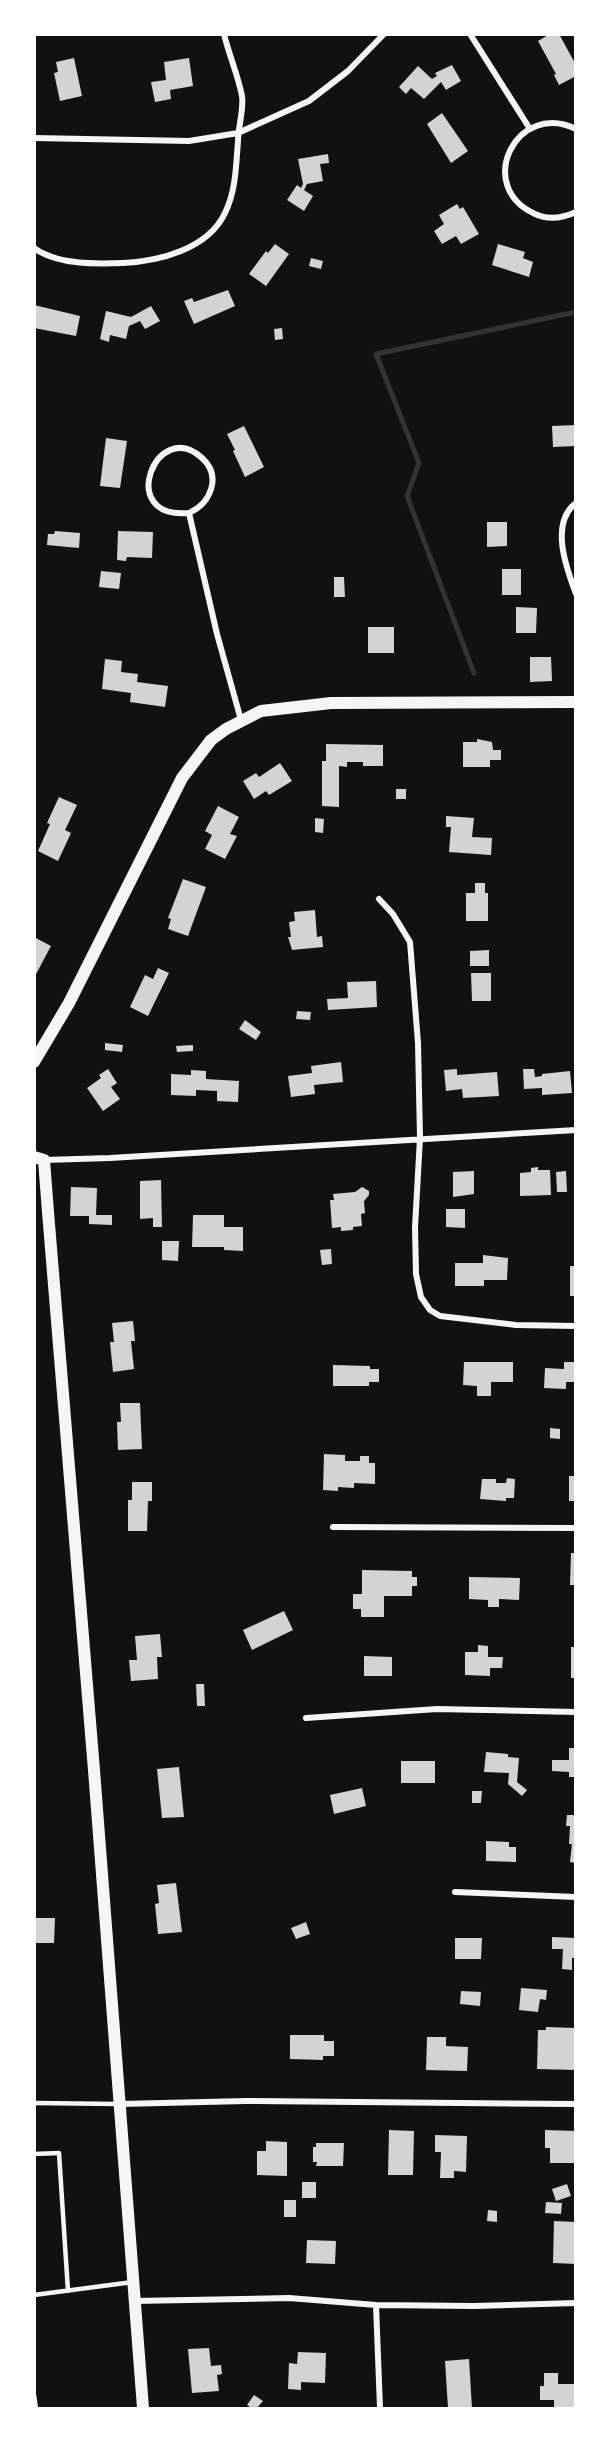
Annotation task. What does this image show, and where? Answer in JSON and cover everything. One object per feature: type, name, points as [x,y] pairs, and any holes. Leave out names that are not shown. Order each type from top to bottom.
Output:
[{"type":"main road","points":[[34,1062],[69,1003],[182,778],[212,740],[241,720],[261,711],[331,704],[576,702]]},
{"type":"main road","points":[[39,1158],[94,1770],[143,2409]]},
{"type":"street","points":[[34,248],[57,258],[106,264],[156,258],[182,250],[201,241],[213,230],[225,214],[235,180],[243,98],[224,34]]},
{"type":"street","points":[[34,138],[189,141],[238,133],[309,101],[348,71],[384,34]]},
{"type":"street","points":[[470,34],[530,129]]},
{"type":"street","points":[[576,129],[555,123],[542,124],[530,129],[510,148],[505,175],[508,189],[526,210],[539,216],[552,218],[576,212]]},
{"type":"street","points":[[180,449],[199,455],[211,472],[213,482],[206,501],[198,509],[189,513],[178,514],[167,511],[151,496],[148,475],[160,456],[170,451],[180,449]]},
{"type":"street","points":[[576,503],[571,507],[564,523],[562,540],[562,552],[576,594]]},
{"type":"street","points":[[189,513],[217,634],[241,720]]},
{"type":"street","points":[[379,899],[393,914],[410,942],[418,1043],[420,1138],[415,1227],[416,1274],[421,1297],[430,1310],[440,1316],[460,1320],[516,1325],[576,1326]]},
{"type":"street","points":[[39,1158],[110,1158],[576,1130]]},
{"type":"street","points":[[333,1527],[576,1528]]},
{"type":"street","points":[[306,1718],[437,1709],[576,1712]]},
{"type":"street","points":[[454,1892],[576,1897]]},
{"type":"street","points":[[119,2104],[246,2101],[576,2104]]},
{"type":"street","points":[[134,2301],[289,2298],[376,2305],[474,2306],[576,2303]]},
{"type":"street","points":[[376,2305],[380,2409]]},
{"type":"lane","points":[[34,2103],[119,2104]]},
{"type":"lane","points":[[34,2154],[59,2153],[68,2291]]},
{"type":"lane","points":[[34,2295],[133,2282]]},
{"type":"lane","points":[[34,2395],[36,2409]]},
{"type":"building","points":[[550,34],[559,34],[576,65],[576,76],[559,85],[554,75],[556,74],[538,41]]},
{"type":"building","points":[[74,58],[82,96],[60,101],[54,73],[58,72],[56,62]]},
{"type":"building","points":[[189,58],[193,86],[170,90],[171,99],[155,102],[151,82],[166,80],[164,62]]},
{"type":"building","points":[[452,65],[461,81],[446,90],[441,82],[424,99],[411,88],[406,94],[399,87],[418,66],[432,79],[437,76],[435,73]]},
{"type":"building","points":[[442,113],[468,151],[451,163],[427,124]]},
{"type":"building","points":[[328,154],[329,163],[320,164],[323,181],[307,184],[304,190],[313,196],[304,211],[287,200],[297,185],[301,188],[303,184],[298,159]]},
{"type":"building","points":[[457,204],[460,209],[463,207],[479,234],[461,244],[456,236],[442,244],[434,231],[444,224],[439,215]]},
{"type":"building","points":[[275,244],[289,254],[266,286],[249,274],[266,251],[268,253]]},
{"type":"building","points":[[498,244],[525,252],[523,258],[533,262],[529,277],[492,265]]},
{"type":"building","points":[[311,258],[323,261],[321,269],[309,266]]},
{"type":"building","points":[[228,290],[235,306],[194,324],[184,301],[192,298],[194,302]]},
{"type":"building","points":[[34,305],[80,316],[76,336],[34,328]]},
{"type":"building","points":[[151,306],[160,321],[145,329],[140,321],[129,326],[126,339],[110,335],[109,342],[100,339],[106,311],[131,317]]},
{"type":"building","points":[[282,328],[283,339],[275,340],[274,329]]},
{"type":"building","points":[[576,425],[576,446],[553,447],[552,426]]},
{"type":"building","points":[[244,426],[264,467],[245,477],[227,434]]},
{"type":"building","points":[[106,438],[127,441],[120,488],[100,486]]},
{"type":"building","points":[[487,522],[507,522],[507,546],[487,547]]},
{"type":"building","points":[[55,531],[80,533],[79,548],[47,545],[48,534],[54,534]]},
{"type":"building","points":[[118,531],[153,532],[152,558],[127,557],[126,561],[117,560]]},
{"type":"building","points":[[502,569],[521,569],[521,595],[502,595]]},
{"type":"building","points":[[101,571],[121,573],[119,589],[99,587]]},
{"type":"building","points":[[334,577],[344,577],[345,597],[334,597]]},
{"type":"building","points":[[516,607],[537,608],[536,633],[516,633]]},
{"type":"building","points":[[368,627],[394,627],[394,653],[368,653]]},
{"type":"building","points":[[530,657],[551,657],[552,681],[530,682]]},
{"type":"building","points":[[105,659],[122,661],[121,672],[138,674],[137,682],[168,686],[165,707],[130,702],[131,693],[102,689]]},
{"type":"building","points":[[477,739],[492,742],[493,750],[501,750],[501,760],[490,760],[490,767],[463,767],[463,742],[477,742]]},
{"type":"building","points":[[326,744],[383,745],[383,766],[363,766],[363,762],[347,762],[347,767],[339,766],[339,807],[322,806],[322,761],[326,761]]},
{"type":"building","points":[[280,763],[292,781],[269,795],[266,791],[254,799],[243,781],[256,773],[259,777]]},
{"type":"building","points":[[396,789],[406,789],[406,799],[396,799]]},
{"type":"building","points":[[59,797],[77,805],[65,830],[71,833],[58,861],[38,851]]},
{"type":"building","points":[[218,806],[239,817],[230,834],[237,836],[225,859],[205,849],[212,835],[205,831]]},
{"type":"building","points":[[446,816],[474,818],[472,837],[492,838],[491,855],[449,852],[451,827],[446,827]]},
{"type":"building","points":[[315,818],[324,819],[323,833],[315,832]]},
{"type":"building","points":[[183,879],[206,887],[188,936],[168,929],[171,919],[168,918]]},
{"type":"building","points":[[475,883],[485,883],[485,893],[488,893],[488,921],[466,921],[466,893],[475,893]]},
{"type":"building","points":[[315,910],[317,937],[322,936],[323,947],[292,950],[288,937],[291,937],[289,922],[295,921],[294,912]]},
{"type":"building","points":[[34,937],[51,946],[34,978]]},
{"type":"building","points":[[489,950],[489,966],[470,966],[470,951]]},
{"type":"building","points":[[158,968],[169,973],[148,1016],[130,1007],[145,975],[153,979]]},
{"type":"building","points":[[471,973],[491,973],[491,1001],[472,1001]]},
{"type":"building","points":[[376,981],[377,1007],[328,1010],[327,999],[348,998],[347,982]]},
{"type":"building","points":[[297,1011],[311,1012],[310,1020],[296,1019]]},
{"type":"building","points":[[245,1020],[261,1032],[256,1040],[239,1029]]},
{"type":"building","points":[[105,1043],[123,1045],[122,1052],[105,1050]]},
{"type":"building","points":[[193,1045],[193,1051],[177,1052],[176,1046]]},
{"type":"building","points":[[341,1062],[343,1082],[314,1085],[315,1094],[291,1097],[288,1076],[312,1073],[311,1066]]},
{"type":"building","points":[[108,1069],[117,1083],[111,1087],[120,1099],[103,1111],[87,1088],[101,1078],[99,1075]]},
{"type":"building","points":[[457,1069],[457,1075],[497,1072],[499,1096],[463,1098],[462,1089],[446,1091],[444,1070]]},
{"type":"building","points":[[523,1069],[534,1069],[535,1077],[570,1071],[572,1093],[542,1095],[542,1088],[524,1089]]},
{"type":"building","points":[[191,1070],[206,1071],[206,1079],[239,1081],[238,1102],[217,1101],[217,1091],[196,1090],[196,1096],[171,1095],[171,1074],[191,1075]]},
{"type":"building","points":[[538,1167],[538,1170],[550,1170],[551,1195],[520,1196],[520,1173],[531,1172],[531,1168]]},
{"type":"building","points":[[474,1171],[474,1194],[453,1197],[453,1172]]},
{"type":"building","points":[[566,1171],[567,1192],[557,1192],[556,1172]]},
{"type":"building","points":[[161,1180],[162,1227],[153,1227],[153,1218],[140,1219],[140,1181]]},
{"type":"building","points":[[71,1187],[97,1188],[96,1215],[112,1215],[112,1225],[89,1224],[89,1216],[70,1216]]},
{"type":"building","points":[[362,1187],[369,1191],[369,1195],[364,1201],[365,1213],[361,1214],[362,1226],[353,1227],[353,1230],[341,1231],[341,1227],[332,1228],[330,1200],[334,1200],[333,1194],[355,1192]]},
{"type":"building","points":[[446,1209],[465,1209],[465,1228],[446,1227]]},
{"type":"building","points":[[193,1215],[224,1215],[224,1227],[243,1227],[243,1251],[224,1250],[224,1247],[192,1247]]},
{"type":"building","points":[[162,1241],[179,1241],[178,1261],[162,1260]]},
{"type":"building","points":[[331,1249],[332,1264],[322,1265],[320,1250]]},
{"type":"building","points":[[483,1255],[508,1258],[507,1280],[484,1280],[484,1286],[455,1286],[455,1263],[483,1263]]},
{"type":"building","points":[[570,1266],[576,1266],[576,1296],[570,1296]]},
{"type":"building","points":[[133,1321],[135,1341],[131,1341],[134,1369],[113,1372],[110,1342],[114,1342],[112,1323]]},
{"type":"building","points":[[464,1362],[513,1362],[513,1382],[491,1382],[491,1396],[477,1396],[477,1386],[463,1385]]},
{"type":"building","points":[[564,1362],[576,1362],[576,1382],[566,1382],[566,1389],[544,1388],[545,1368],[564,1369]]},
{"type":"building","points":[[333,1365],[370,1366],[370,1369],[379,1369],[379,1382],[369,1382],[369,1386],[333,1386]]},
{"type":"building","points":[[120,1403],[140,1403],[142,1449],[118,1450],[117,1422],[121,1422]]},
{"type":"building","points":[[550,1428],[560,1429],[560,1439],[550,1438]]},
{"type":"building","points":[[324,1454],[345,1455],[345,1461],[360,1461],[360,1456],[369,1456],[369,1463],[375,1463],[375,1484],[354,1483],[354,1488],[338,1487],[338,1491],[323,1490]]},
{"type":"building","points":[[569,1476],[576,1476],[576,1501],[569,1501]]},
{"type":"building","points":[[507,1478],[515,1479],[514,1498],[506,1498],[506,1501],[480,1499],[482,1479],[496,1479],[496,1483],[506,1483]]},
{"type":"building","points":[[132,1482],[152,1482],[152,1501],[148,1501],[147,1531],[128,1531],[128,1500],[132,1500]]},
{"type":"building","points":[[571,1553],[576,1553],[576,1585],[570,1585]]},
{"type":"building","points":[[362,1570],[412,1571],[412,1577],[417,1577],[417,1586],[412,1586],[412,1596],[384,1596],[384,1617],[361,1617],[361,1609],[353,1609],[353,1594],[362,1594]]},
{"type":"building","points":[[469,1577],[520,1578],[519,1600],[499,1599],[499,1607],[488,1607],[488,1600],[469,1599]]},
{"type":"building","points":[[284,1611],[293,1630],[252,1650],[243,1630]]},
{"type":"building","points":[[160,1634],[162,1657],[157,1657],[158,1679],[131,1681],[129,1660],[137,1660],[135,1636]]},
{"type":"building","points":[[478,1645],[488,1646],[488,1657],[503,1657],[502,1668],[490,1668],[490,1676],[465,1675],[465,1652],[478,1652]]},
{"type":"building","points":[[571,1647],[576,1647],[576,1678],[571,1678]]},
{"type":"building","points":[[364,1656],[392,1657],[392,1676],[364,1676]]},
{"type":"building","points":[[196,1684],[204,1684],[205,1706],[197,1706]]},
{"type":"building","points":[[569,1748],[576,1748],[576,1777],[569,1777],[569,1772],[552,1771],[552,1760],[569,1760]]},
{"type":"building","points":[[486,1752],[508,1754],[508,1757],[519,1758],[517,1782],[527,1790],[522,1796],[508,1784],[509,1773],[484,1772]]},
{"type":"building","points":[[401,1761],[435,1761],[435,1783],[401,1783]]},
{"type":"building","points":[[179,1767],[184,1817],[162,1818],[157,1769]]},
{"type":"building","points":[[362,1788],[366,1806],[334,1814],[330,1795]]},
{"type":"building","points":[[472,1791],[482,1791],[481,1803],[472,1803]]},
{"type":"building","points":[[567,1815],[576,1815],[576,1863],[570,1862],[572,1844],[569,1844],[570,1826],[566,1826]]},
{"type":"building","points":[[486,1841],[509,1842],[509,1847],[516,1847],[516,1862],[486,1861]]},
{"type":"building","points":[[176,1883],[182,1932],[158,1934],[155,1904],[159,1903],[157,1885]]},
{"type":"building","points":[[34,1918],[55,1918],[54,1943],[34,1943]]},
{"type":"building","points":[[306,1922],[310,1934],[296,1939],[291,1928]]},
{"type":"building","points":[[552,1937],[576,1938],[576,1958],[572,1958],[572,1970],[562,1969],[563,1949],[552,1949]]},
{"type":"building","points":[[455,1938],[482,1938],[481,1959],[455,1959]]},
{"type":"building","points":[[521,1988],[547,1990],[546,2000],[540,1999],[538,2012],[519,2010]]},
{"type":"building","points":[[461,1991],[481,1992],[480,2006],[460,2004]]},
{"type":"building","points":[[546,2027],[576,2028],[576,2070],[537,2069],[538,2030],[546,2030]]},
{"type":"building","points":[[290,2035],[324,2035],[324,2041],[334,2041],[334,2056],[323,2056],[323,2060],[290,2059]]},
{"type":"building","points":[[427,2037],[446,2037],[446,2046],[468,2047],[467,2071],[426,2070]]},
{"type":"building","points":[[389,2130],[414,2131],[413,2175],[388,2175]]},
{"type":"building","points":[[545,2130],[576,2131],[576,2163],[550,2163],[550,2148],[545,2148]]},
{"type":"building","points":[[435,2135],[467,2136],[466,2172],[454,2171],[454,2178],[440,2178],[441,2152],[435,2152]]},
{"type":"building","points":[[266,2141],[287,2142],[287,2176],[257,2175],[257,2151],[266,2151]]},
{"type":"building","points":[[316,2143],[344,2143],[343,2166],[316,2166],[317,2162],[313,2162],[313,2147],[316,2147]]},
{"type":"building","points":[[302,2182],[316,2182],[316,2198],[302,2198]]},
{"type":"building","points":[[567,2184],[571,2196],[556,2201],[552,2189]]},
{"type":"building","points":[[284,2200],[296,2200],[296,2217],[284,2217]]},
{"type":"building","points":[[546,2202],[562,2203],[561,2214],[545,2213]]},
{"type":"building","points":[[488,2210],[497,2211],[497,2222],[487,2221]]},
{"type":"building","points":[[554,2221],[576,2222],[576,2264],[553,2263]]},
{"type":"building","points":[[307,2240],[336,2241],[335,2264],[306,2263]]},
{"type":"building","points":[[209,2348],[211,2366],[221,2365],[222,2374],[217,2375],[219,2391],[192,2393],[188,2349]]},
{"type":"building","points":[[298,2352],[326,2353],[325,2383],[301,2382],[301,2390],[288,2389],[289,2363],[297,2364]]},
{"type":"building","points":[[469,2359],[472,2408],[448,2408],[445,2361]]},
{"type":"building","points":[[544,2373],[558,2373],[558,2384],[576,2384],[576,2408],[554,2408],[554,2400],[540,2400],[540,2386],[544,2386]]},
{"type":"building","points":[[254,2395],[263,2401],[257,2408],[247,2405]]},
{"type":"waterway","points":[[474,673],[407,496],[419,463],[376,354],[576,312]]}]
